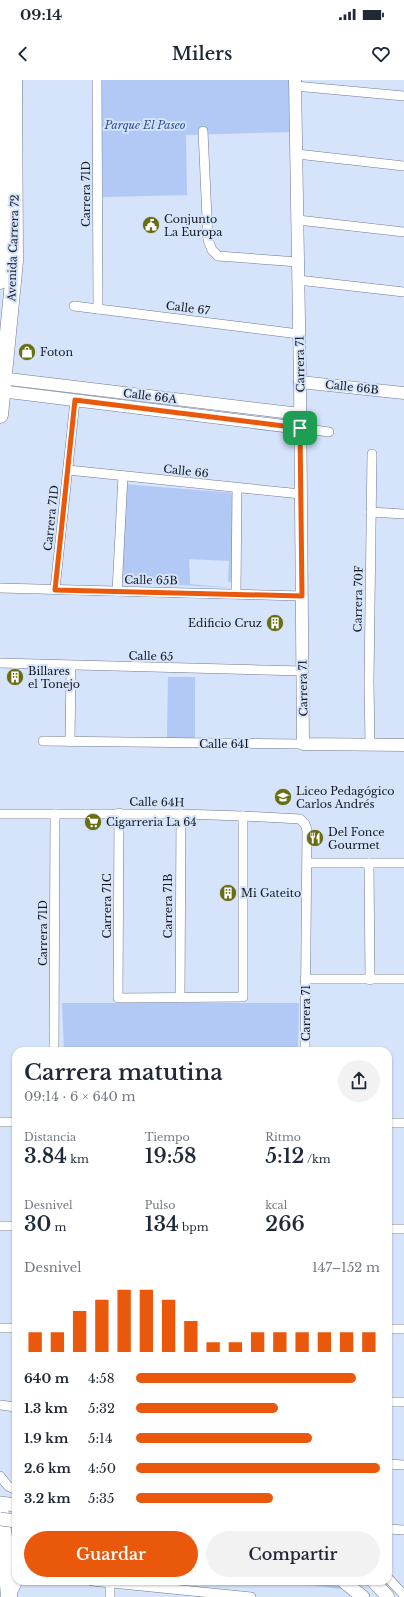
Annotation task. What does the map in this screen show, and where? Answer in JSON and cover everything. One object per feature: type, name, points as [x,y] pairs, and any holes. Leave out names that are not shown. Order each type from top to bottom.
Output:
[{"type":"highway","name":"Avenida Carrera 72","points":[[0,281],[2,236],[0,104],[10,82]]},
{"type":"highway","name":"Avenida Carrera 72","points":[[0,415],[1,385],[15,261],[10,82]]},
{"type":"highway","points":[[0,1508],[2,1541],[9,1575],[10,1597]]},
{"type":"main road","points":[[0,1503],[12,1504]]},
{"type":"main road","points":[[0,1519],[12,1520]]},
{"type":"main road","points":[[348,1585],[363,1597]]},
{"type":"main road","points":[[377,1585],[388,1597]]},
{"type":"main road","points":[[387,1585],[388,1597]]},
{"type":"street","name":"Carrera 71D","points":[[97,80],[98,308]]},
{"type":"street","points":[[295,83],[404,96]]},
{"type":"street","name":"Carrera 71","points":[[295,83],[300,382],[303,744]]},
{"type":"street","points":[[203,131],[208,240],[212,250],[218,256],[298,262]]},
{"type":"street","points":[[297,154],[404,166]]},
{"type":"street","points":[[298,220],[404,232]]},
{"type":"street","points":[[298,280],[404,292]]},
{"type":"street","name":"Calle 67","points":[[74,306],[299,334]]},
{"type":"street","name":"Calle 66B","points":[[300,382],[404,393]]},
{"type":"street","name":"Calle 66A","points":[[1,385],[75,400],[329,432]]},
{"type":"street","name":"Calle 66A","points":[[1,385],[300,414]]},
{"type":"street","name":"Carrera 71D","points":[[55,590],[75,400]]},
{"type":"street","name":"Carrera 70F","points":[[370,745],[369,682],[372,454]]},
{"type":"street","name":"Calle 66","points":[[68,470],[301,494]]},
{"type":"street","points":[[117,591],[123,476]]},
{"type":"street","points":[[236,593],[237,488]]},
{"type":"street","points":[[371,512],[404,514]]},
{"type":"street","name":"Calle 65B","points":[[0,588],[236,593],[302,596]]},
{"type":"street","name":"Calle 65","points":[[0,663],[302,671]]},
{"type":"street","points":[[70,742],[71,666]]},
{"type":"street","name":"Calle 64I","points":[[43,741],[404,745]]},
{"type":"street","name":"Calle 64H","points":[[0,814],[119,813],[243,816],[300,819],[305,824],[307,830]]},
{"type":"street","name":"Carrera 71C","points":[[119,813],[118,998],[180,998]]},
{"type":"street","name":"Carrera 71D","points":[[54,1047],[55,814]]},
{"type":"street","name":"Carrera 71B","points":[[180,998],[181,814]]},
{"type":"street","points":[[180,998],[243,997],[243,816]]},
{"type":"street","name":"Carrera 71","points":[[305,1047],[307,830]]},
{"type":"street","points":[[307,863],[404,863]]},
{"type":"street","points":[[369,863],[370,980]]},
{"type":"street","points":[[306,979],[404,979]]},
{"type":"street","points":[[0,1122],[12,1122]]},
{"type":"street","points":[[392,1123],[404,1123]]},
{"type":"street","points":[[0,1226],[12,1226]]},
{"type":"street","points":[[392,1229],[404,1229]]},
{"type":"street","points":[[0,1328],[12,1328]]},
{"type":"street","points":[[392,1329],[404,1329]]},
{"type":"street","points":[[392,1402],[404,1402]]},
{"type":"street","points":[[392,1464],[404,1465]]},
{"type":"street","points":[[0,1476],[8,1486],[12,1488]]},
{"type":"street","points":[[392,1529],[404,1530]]},
{"type":"street","points":[[392,1584],[404,1595]]},
{"type":"street","points":[[110,1585],[110,1597]]},
{"type":"street","points":[[130,1585],[225,1596],[251,1597]]},
{"type":"street","points":[[158,1585],[171,1589]]},
{"type":"green space","name":"Parque El Paseo","points":[[101,80],[292,80],[293,132],[186,135],[187,195],[103,197]]},
{"type":"green space","points":[[122,484],[235,493],[235,581],[228,582],[229,561],[189,559],[190,584],[232,588],[114,581]]},
{"type":"green space","points":[[168,677],[195,677],[195,738],[167,738]]},
{"type":"green space","points":[[62,1003],[299,1003],[298,1047],[64,1047]]},
{"type":"green space","points":[[308,1585],[337,1585],[342,1589]]},
{"type":"place","name":"Conjunto La Europa","points":[[151,225]]},
{"type":"place","name":"Foton","points":[[27,352]]},
{"type":"place","name":"Edificio Cruz","points":[[275,623]]},
{"type":"place","name":"Billares el Tonejo","points":[[15,677]]},
{"type":"place","name":"Liceo Pedagógico Carlos Andrés","points":[[283,797]]},
{"type":"place","name":"Cigarreria La 64","points":[[93,822]]},
{"type":"place","name":"Del Fonce Gourmet","points":[[315,838]]},
{"type":"place","name":"Mi Gateito","points":[[228,893]]},
{"type":"route","points":[[75,400],[300,428],[302,596],[236,593],[55,590],[75,400]]}]
